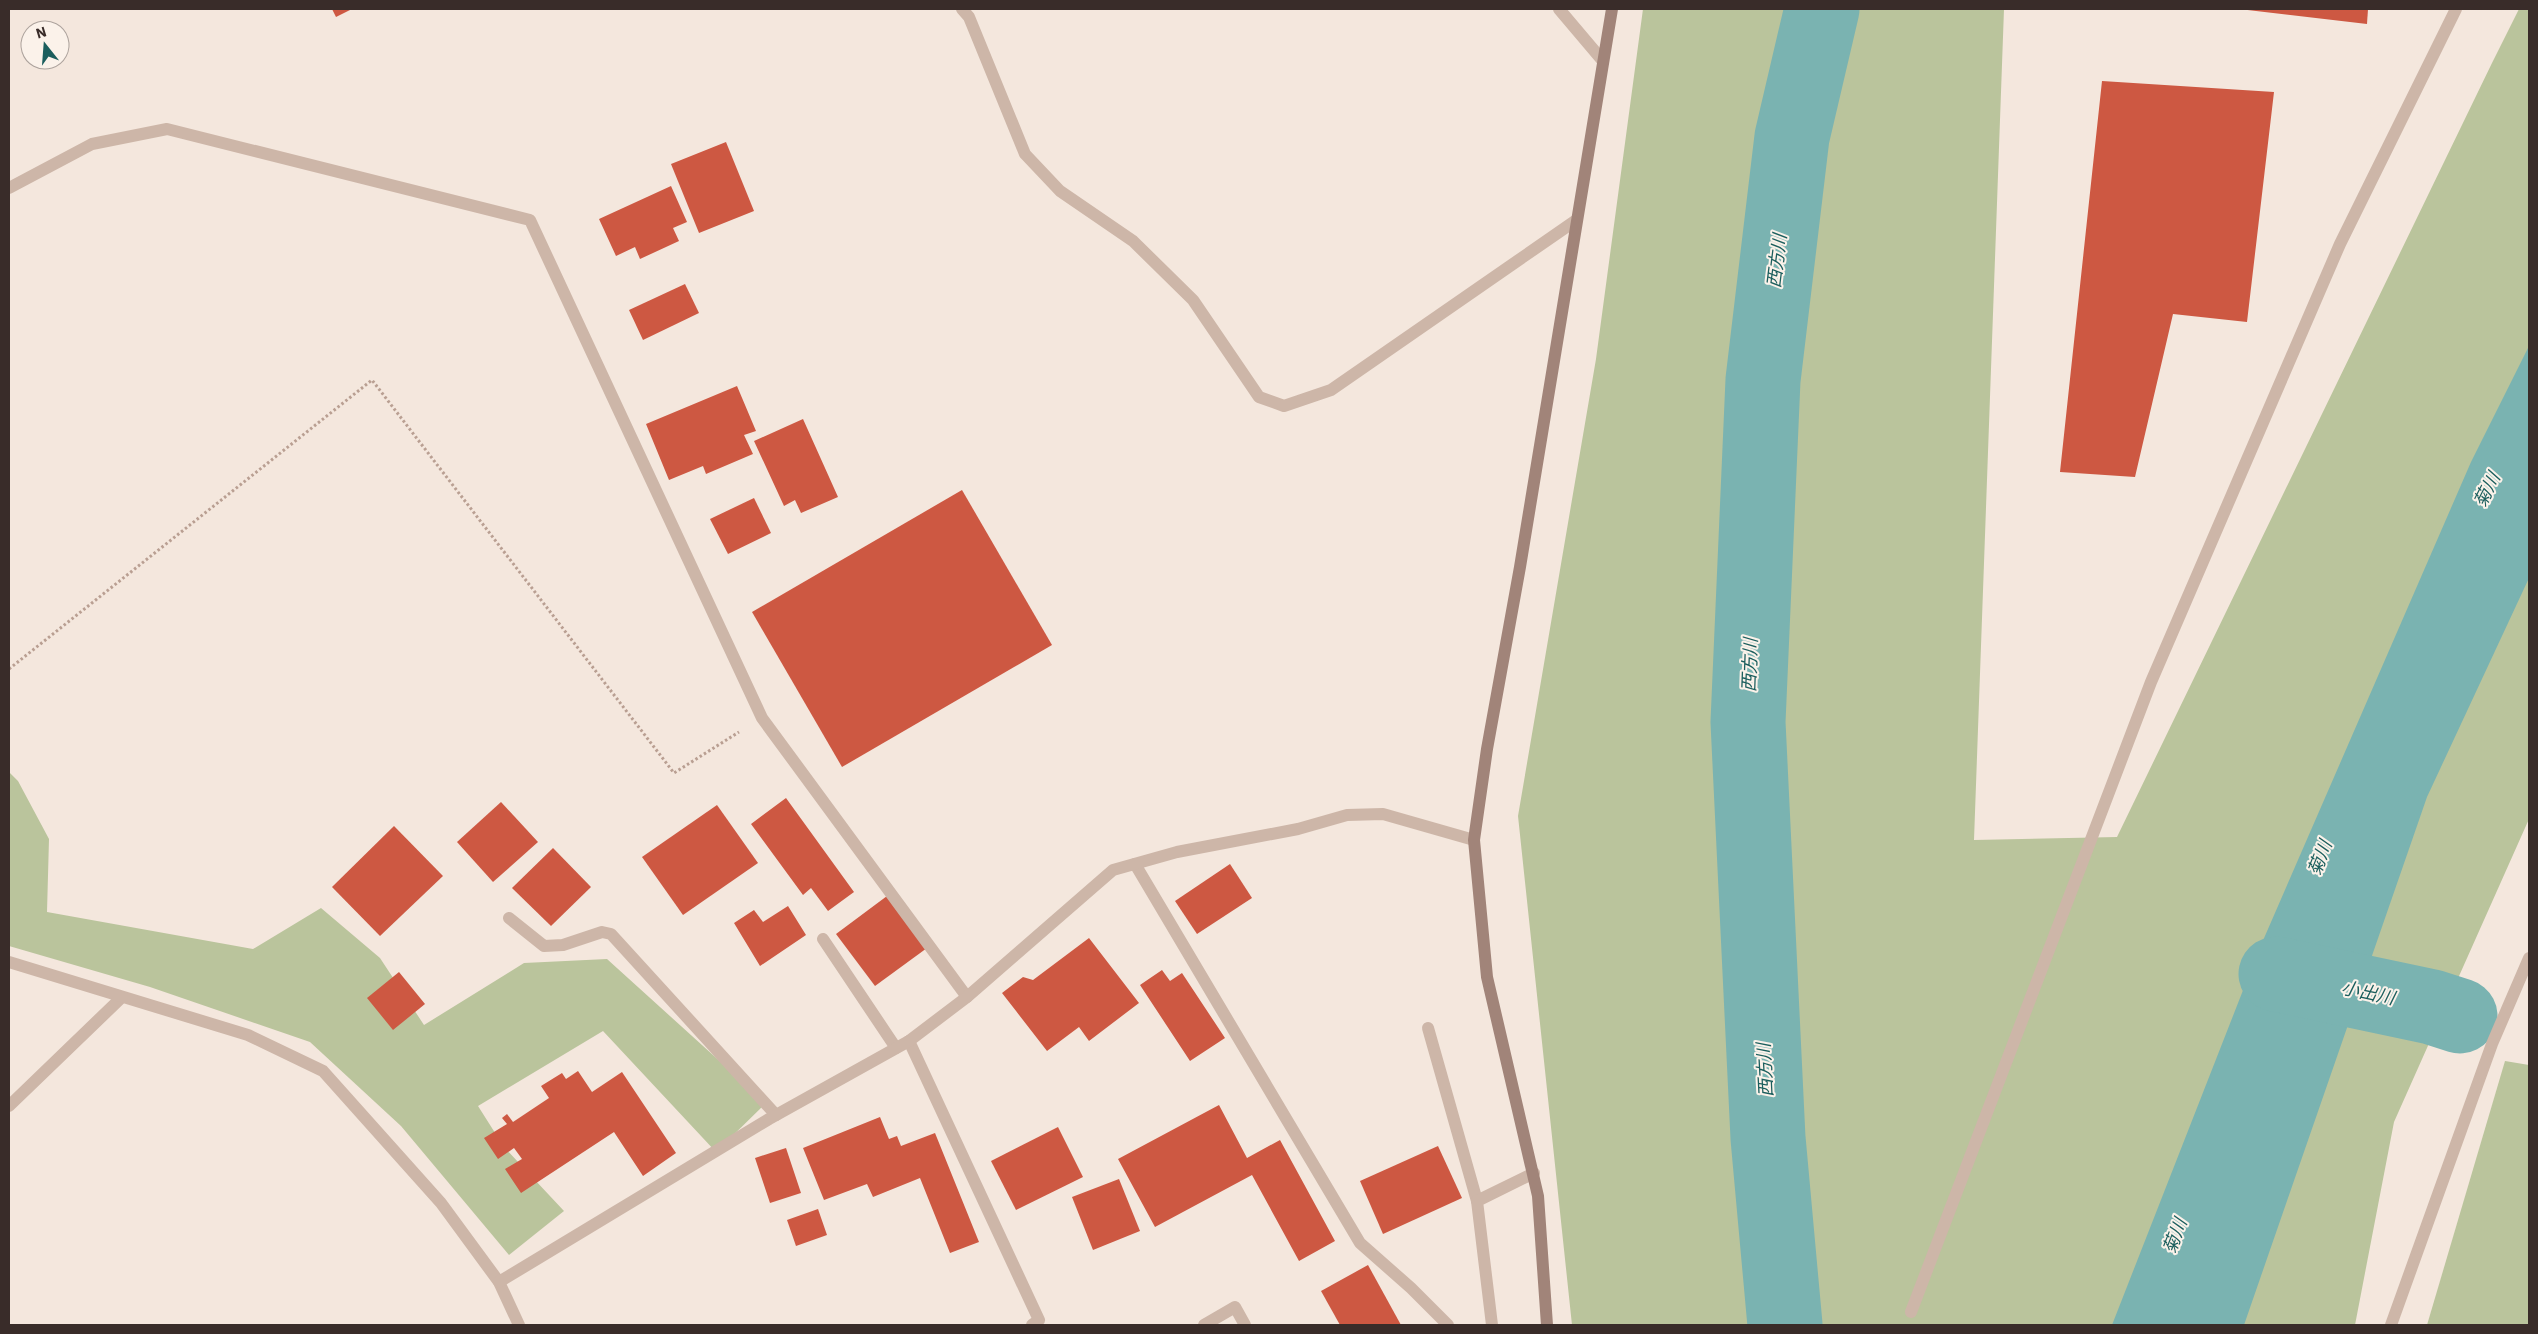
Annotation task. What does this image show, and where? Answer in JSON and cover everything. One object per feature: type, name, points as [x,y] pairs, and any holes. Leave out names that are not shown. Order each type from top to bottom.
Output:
[{"type":"street","points":[[962,9],[969,17],[1025,154],[1060,191],[1132,241],[1193,300],[1259,397],[1284,406],[1331,390],[1575,222]]},
{"type":"street","points":[[1559,9],[1603,61]]},
{"type":"street","points":[[1548,1325],[1538,1196],[1487,978],[1474,840],[1575,222],[1612,9]]},
{"type":"street","points":[[1911,1312],[2151,682],[2340,244],[2456,9]]},
{"type":"street","points":[[9,188],[92,144],[167,129],[530,220],[762,718],[967,997]]},
{"type":"street","points":[[499,1282],[776,1116],[909,1041],[967,997],[1114,870],[1177,852],[1298,829],[1347,815],[1383,814],[1474,840]]},
{"type":"street","points":[[1135,864],[1360,1243],[1411,1288],[1448,1325]]},
{"type":"street","points":[[509,918],[544,946],[563,945],[602,932],[610,934],[776,1116]]},
{"type":"street","points":[[823,939],[896,1048]]},
{"type":"street","points":[[2391,1325],[2492,1044],[2529,958]]},
{"type":"street","points":[[9,962],[121,998],[248,1035],[323,1071],[441,1204],[499,1282],[519,1325]]},
{"type":"street","points":[[9,1106],[121,998]]},
{"type":"street","points":[[1428,1028],[1477,1201],[1492,1325]]},
{"type":"street","points":[[909,1041],[1040,1324]]},
{"type":"street","points":[[1477,1201],[1534,1173]]},
{"type":"street","points":[[1204,1325],[1235,1307],[1245,1325]]},
{"type":"path","points":[[9,669],[372,380],[674,773],[762,718]]},
{"type":"green space","points":[[1643,9],[2004,9],[1974,840],[2117,837],[2492,63],[2519,9],[2529,9],[2529,819],[2394,1122],[2355,1325],[1572,1325],[1518,816],[1596,359]]},
{"type":"green space","points":[[9,772],[18,781],[49,839],[47,912],[253,949],[321,908],[380,958],[424,1025],[524,963],[607,959],[766,1103],[716,1152],[603,1031],[478,1106],[504,1147],[564,1211],[509,1255],[401,1126],[310,1042],[150,987],[9,946]]},
{"type":"green space","points":[[2505,1061],[2529,1065],[2529,1325],[2427,1325]]},
{"type":"water","name":"菊川","points":[[2529,346],[2529,578],[2427,797],[2244,1325],[2112,1325],[2258,952],[2471,462]]},
{"type":"building","points":[[332,9],[352,9],[336,17]]},
{"type":"building","points":[[2239,9],[2368,9],[2367,24]]},
{"type":"building","points":[[2102,81],[2274,92],[2247,322],[2173,314],[2135,477],[2060,472]]},
{"type":"building","points":[[726,142],[754,211],[699,233],[671,164]]},
{"type":"building","points":[[671,186],[687,222],[673,228],[679,241],[640,259],[635,247],[616,256],[599,219]]},
{"type":"building","points":[[685,284],[699,313],[643,340],[629,310]]},
{"type":"building","points":[[737,386],[756,431],[744,435],[753,454],[706,474],[703,466],[669,480],[646,424]]},
{"type":"building","points":[[803,419],[838,497],[801,513],[795,500],[784,506],[754,441]]},
{"type":"building","points":[[962,490],[1052,645],[842,767],[752,612]]},
{"type":"building","points":[[754,498],[771,533],[728,554],[710,519]]},
{"type":"building","points":[[786,798],[854,892],[828,911],[811,888],[803,895],[751,824]]},
{"type":"building","points":[[501,802],[538,842],[493,882],[457,842]]},
{"type":"building","points":[[717,805],[758,863],[683,915],[642,857]]},
{"type":"building","points":[[394,826],[443,876],[380,936],[332,887]]},
{"type":"building","points":[[553,848],[591,887],[551,926],[512,888]]},
{"type":"building","points":[[1230,864],[1252,898],[1197,934],[1175,901]]},
{"type":"building","points":[[887,896],[927,948],[875,986],[836,934]]},
{"type":"building","points":[[788,906],[806,935],[760,966],[734,923],[754,910],[763,922]]},
{"type":"building","points":[[1089,938],[1139,1003],[1089,1041],[1079,1027],[1047,1051],[1002,993],[1023,977],[1033,980]]},
{"type":"building","points":[[1162,970],[1170,981],[1182,973],[1225,1038],[1190,1061],[1140,985]]},
{"type":"building","points":[[399,972],[425,1004],[393,1030],[367,998]]},
{"type":"building","points":[[578,1071],[592,1092],[622,1072],[676,1153],[643,1176],[614,1132],[521,1193],[505,1169],[522,1159],[514,1148],[498,1159],[484,1138],[507,1124],[502,1118],[507,1114],[513,1122],[549,1098],[541,1086],[562,1073],[566,1079]]},
{"type":"building","points":[[1219,1105],[1247,1158],[1280,1140],[1335,1241],[1299,1261],[1252,1175],[1155,1227],[1118,1159]]},
{"type":"building","points":[[880,1117],[889,1139],[897,1136],[901,1146],[935,1133],[979,1242],[950,1253],[920,1178],[873,1197],[867,1184],[824,1200],[803,1148]]},
{"type":"building","points":[[1058,1127],[1083,1177],[1016,1210],[991,1161]]},
{"type":"building","points":[[1438,1146],[1462,1198],[1383,1234],[1360,1181]]},
{"type":"building","points":[[786,1148],[801,1193],[770,1203],[755,1158]]},
{"type":"building","points":[[1119,1179],[1140,1231],[1093,1250],[1072,1197]]},
{"type":"building","points":[[818,1209],[827,1235],[796,1246],[787,1220]]},
{"type":"building","points":[[1368,1265],[1401,1325],[1340,1325],[1321,1291]]},
{"type":"waterway","name":"西方川","points":[[1785,1325],[1768,1138],[1748,722],[1763,380],[1792,137],[1822,9]]},
{"type":"waterway","name":"小出川","points":[[2276,974],[2432,1007],[2460,1016]]}]
